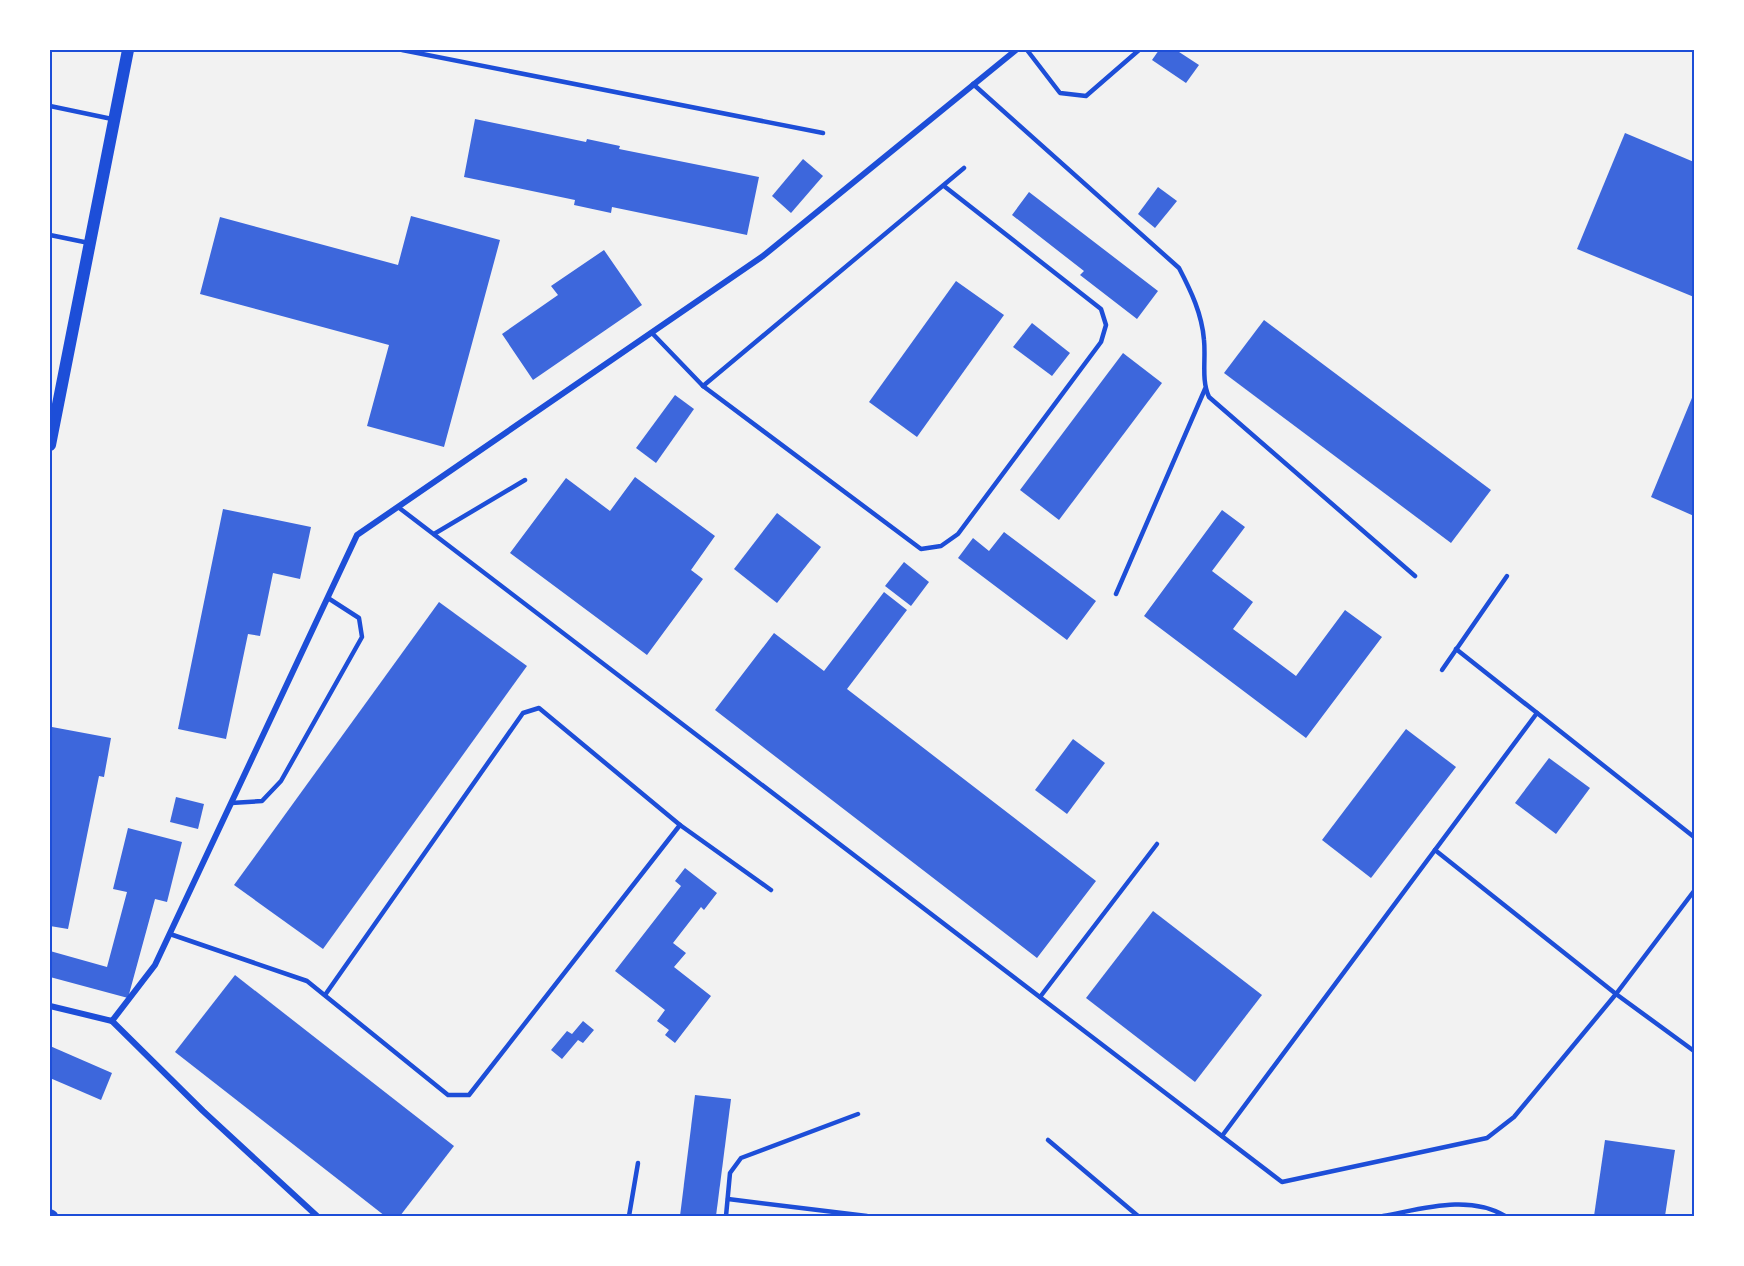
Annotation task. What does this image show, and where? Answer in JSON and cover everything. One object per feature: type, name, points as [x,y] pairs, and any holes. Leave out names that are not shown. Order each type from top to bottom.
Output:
[{"type":"main road","points":[[50,445],[128,50]]},
{"type":"street","points":[[112,1021],[155,965],[357,535],[762,256],[1016,50]]},
{"type":"street","points":[[50,1006],[112,1021],[203,1111],[317,1216]]},
{"type":"lane","points":[[402,50],[823,133]]},
{"type":"lane","points":[[1027,50],[1060,93],[1086,96],[1139,50]]},
{"type":"lane","points":[[973,84],[1179,268],[1196,302],[1204,339],[1205,389],[1116,594]]},
{"type":"lane","points":[[50,106],[115,120]]},
{"type":"lane","points":[[703,386],[964,168]]},
{"type":"lane","points":[[652,333],[703,386],[921,549],[941,546],[958,534],[1101,342],[1106,325],[1101,309],[944,186]]},
{"type":"lane","points":[[50,235],[91,243]]},
{"type":"lane","points":[[1205,389],[1209,397],[1415,576]]},
{"type":"lane","points":[[434,534],[525,480]]},
{"type":"lane","points":[[398,507],[1282,1182],[1487,1138],[1514,1117],[1616,994],[1695,891]]},
{"type":"lane","points":[[1442,670],[1507,576]]},
{"type":"lane","points":[[231,803],[262,801],[281,782],[362,637],[359,618],[328,598]]},
{"type":"lane","points":[[1456,649],[1695,837]]},
{"type":"lane","points":[[325,994],[522,713],[539,708],[680,825],[771,890]]},
{"type":"lane","points":[[1222,1136],[1537,713]]},
{"type":"lane","points":[[170,934],[307,981],[448,1095],[469,1095],[680,825]]},
{"type":"lane","points":[[1040,997],[1157,844]]},
{"type":"lane","points":[[1435,850],[1616,994],[1695,1051]]},
{"type":"lane","points":[[726,1216],[730,1173],[741,1158],[858,1114]]},
{"type":"lane","points":[[1048,1140],[1138,1216]]},
{"type":"lane","points":[[629,1216],[638,1163]]},
{"type":"lane","points":[[728,1199],[867,1216]]},
{"type":"lane","points":[[1383,1216],[1452,1204],[1494,1209],[1505,1216]]},
{"type":"building","points":[[1159,50],[1176,50],[1199,65],[1186,83],[1152,60]]},
{"type":"building","points":[[475,119],[586,142],[587,139],[620,146],[619,149],[759,177],[747,235],[612,207],[611,213],[574,205],[575,200],[464,177]]},
{"type":"building","points":[[1625,133],[1694,162],[1694,297],[1577,249]]},
{"type":"building","points":[[803,159],[823,176],[791,213],[772,196]]},
{"type":"building","points":[[1158,187],[1177,201],[1155,228],[1138,214]]},
{"type":"building","points":[[1029,192],[1158,291],[1137,319],[1080,275],[1084,271],[1012,215]]},
{"type":"building","points":[[411,216],[500,240],[444,447],[367,426],[389,345],[200,294],[220,217],[398,265]]},
{"type":"building","points":[[604,250],[642,305],[533,380],[502,334],[558,295],[551,286]]},
{"type":"building","points":[[956,281],[1004,315],[917,437],[869,402]]},
{"type":"building","points":[[1264,320],[1491,490],[1451,543],[1224,373]]},
{"type":"building","points":[[1032,323],[1070,353],[1052,376],[1013,347]]},
{"type":"building","points":[[1123,353],[1162,383],[1059,520],[1020,490]]},
{"type":"building","points":[[1694,393],[1694,516],[1651,497]]},
{"type":"building","points":[[675,395],[694,409],[656,463],[636,448]]},
{"type":"building","points":[[635,477],[715,536],[691,570],[703,579],[647,655],[510,553],[566,478],[610,511]]},
{"type":"building","points":[[223,509],[311,527],[300,579],[273,573],[260,636],[248,634],[226,739],[178,729]]},
{"type":"building","points":[[1222,510],[1245,527],[1212,571],[1253,602],[1233,629],[1296,676],[1345,610],[1382,637],[1306,738],[1144,616]]},
{"type":"building","points":[[777,513],[821,547],[777,603],[734,569]]},
{"type":"building","points":[[1004,532],[1096,601],[1067,640],[958,558],[973,538],[989,551]]},
{"type":"building","points":[[904,562],[929,582],[911,606],[885,586]]},
{"type":"building","points":[[884,592],[907,610],[847,689],[1096,881],[1037,958],[715,710],[774,633],[824,671]]},
{"type":"building","points":[[439,602],[527,666],[323,949],[234,885]]},
{"type":"building","points":[[52,727],[111,738],[104,777],[99,776],[68,929],[50,926],[50,742]]},
{"type":"building","points":[[1406,729],[1456,767],[1371,878],[1322,840]]},
{"type":"building","points":[[1073,739],[1105,763],[1067,814],[1035,790]]},
{"type":"building","points":[[1549,758],[1590,788],[1556,834],[1515,803]]},
{"type":"building","points":[[176,797],[204,804],[198,829],[170,822]]},
{"type":"building","points":[[128,828],[182,842],[167,902],[155,899],[128,998],[50,977],[50,951],[107,967],[127,892],[113,889]]},
{"type":"building","points":[[685,868],[717,893],[704,910],[701,907],[673,943],[686,953],[674,967],[711,996],[675,1043],[665,1035],[669,1030],[657,1021],[665,1010],[615,971],[681,886],[675,881]]},
{"type":"building","points":[[1153,911],[1262,995],[1195,1082],[1086,998]]},
{"type":"building","points":[[235,975],[454,1146],[400,1216],[385,1216],[175,1052]]},
{"type":"building","points":[[583,1021],[594,1030],[583,1043],[578,1040],[562,1059],[551,1050],[567,1031],[572,1034]]},
{"type":"building","points":[[50,1046],[112,1073],[101,1100],[50,1078]]},
{"type":"building","points":[[695,1095],[731,1099],[716,1216],[680,1216]]},
{"type":"building","points":[[1605,1140],[1675,1150],[1665,1216],[1594,1216]]}]
